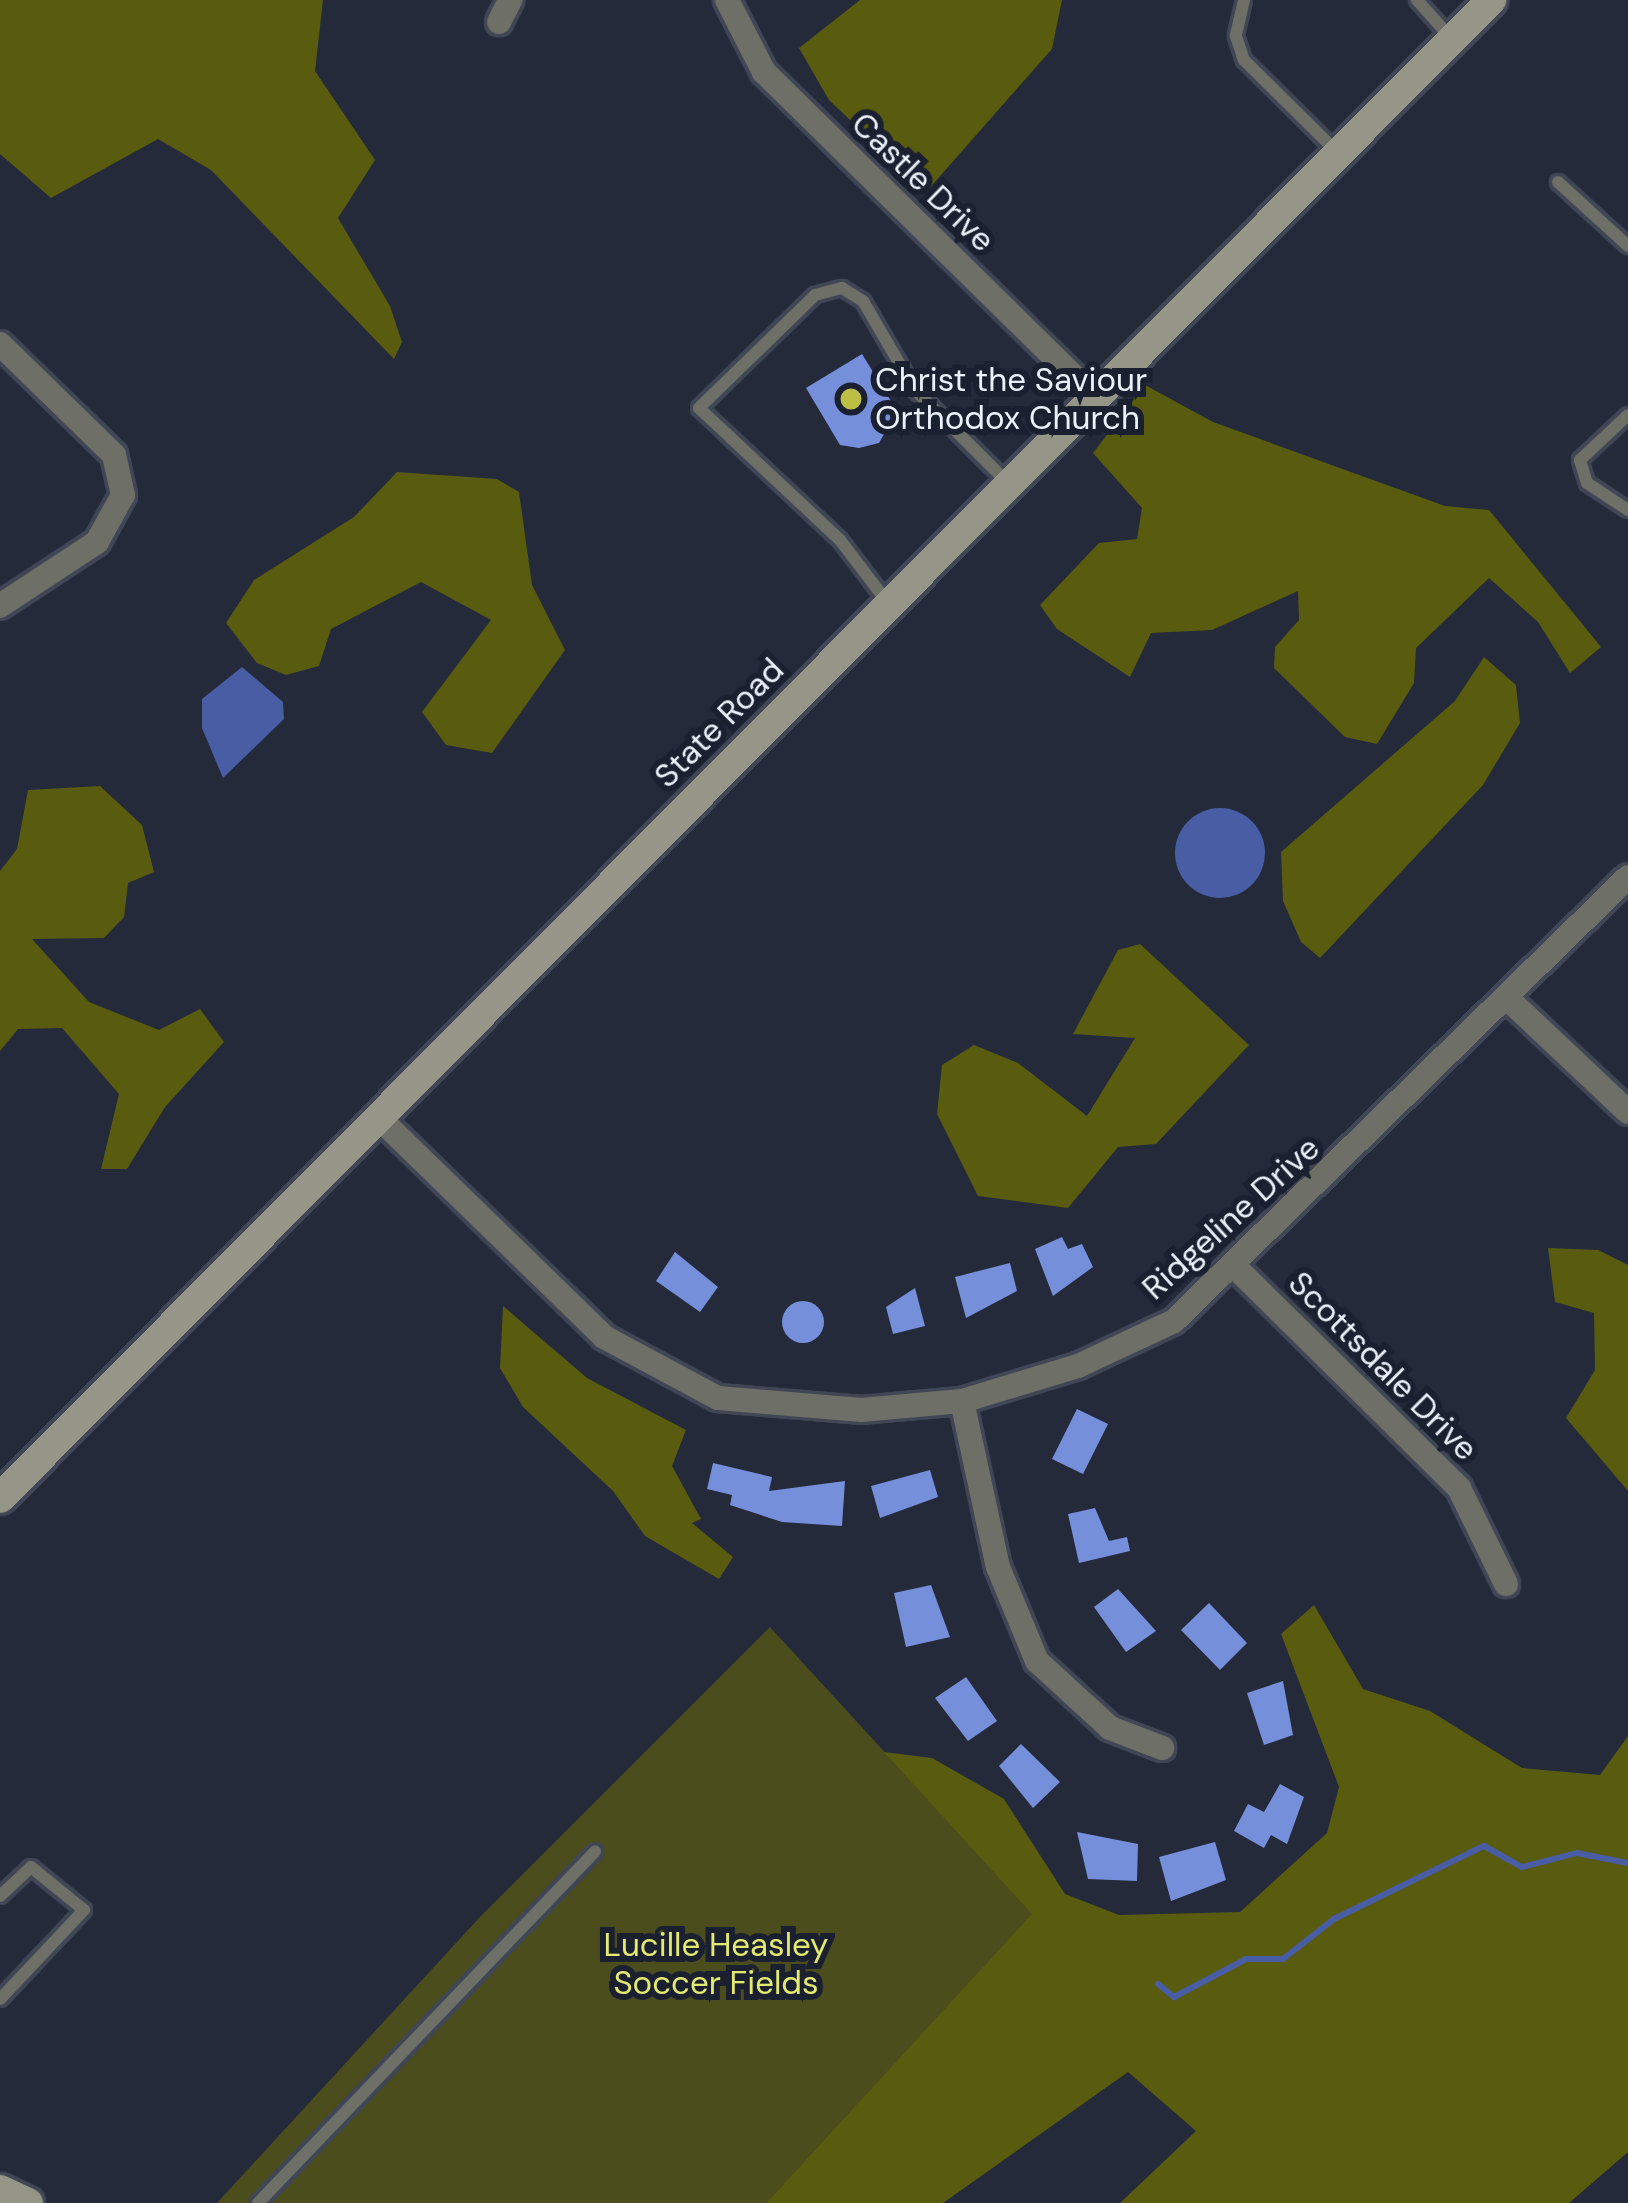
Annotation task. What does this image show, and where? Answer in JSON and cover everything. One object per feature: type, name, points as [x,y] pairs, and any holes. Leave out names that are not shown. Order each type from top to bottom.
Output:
[{"type":"main road","name":"State Road","points":[[0,1498],[1491,0]]},
{"type":"main road","points":[[0,2190],[28,2203]]},
{"type":"street","name":"Castle Drive","points":[[727,0],[764,72],[1094,396]]},
{"type":"street","points":[[0,344],[114,455],[123,495],[97,542],[0,606]]},
{"type":"street","name":"Ridgeline Drive","points":[[378,1117],[604,1336],[718,1398],[861,1410],[962,1401],[1078,1366],[1174,1321],[1235,1268],[1628,877]]},
{"type":"street","points":[[1507,998],[1628,1112]]},
{"type":"street","name":"Scottsdale Drive","points":[[1235,1268],[1460,1488],[1506,1584]]},
{"type":"street","points":[[962,1401],[998,1567],[1036,1661],[1110,1728],[1162,1748]]},
{"type":"lane","points":[[1244,0],[1236,36],[1244,60],[1338,153]]},
{"type":"lane","points":[[1418,0],[1452,39]]},
{"type":"lane","points":[[1558,182],[1628,246]]},
{"type":"lane","points":[[888,603],[840,540],[699,408],[815,295],[842,288],[862,301],[938,416],[1008,483]]},
{"type":"lane","points":[[1628,416],[1580,460],[1587,484],[1622,507],[1628,523]]},
{"type":"lane","points":[[258,2203],[595,1852]]},
{"type":"lane","points":[[0,1896],[31,1867],[84,1910],[0,1999]]},
{"type":"green space","name":"Lucille Heasley Soccer Fields","points":[[770,1627],[1033,1914],[766,2203],[217,2203],[479,1918]]},
{"type":"shaded area","points":[[0,0],[323,0],[315,71],[375,160],[338,218],[390,306],[402,342],[394,359],[211,170],[158,139],[51,198],[0,154]]},
{"type":"shaded area","points":[[860,0],[1062,0],[1052,49],[926,192],[829,100],[799,48]]},
{"type":"shaded area","points":[[1145,385],[1213,422],[1445,506],[1489,510],[1601,647],[1570,673],[1538,622],[1489,578],[1416,648],[1414,683],[1377,744],[1345,737],[1274,668],[1275,647],[1299,620],[1298,591],[1212,630],[1151,633],[1130,677],[1057,629],[1040,605],[1099,543],[1137,539],[1142,508],[1093,453]]},
{"type":"shaded area","points":[[397,472],[497,479],[519,492],[532,585],[565,650],[492,753],[446,745],[422,712],[491,620],[421,582],[331,629],[319,666],[286,675],[257,663],[226,623],[254,580],[354,517]]},
{"type":"shaded area","points":[[1484,657],[1516,685],[1520,723],[1483,785],[1320,958],[1301,942],[1283,901],[1281,852],[1455,701]]},
{"type":"shaded area","points":[[100,786],[142,825],[154,872],[128,883],[124,917],[104,938],[32,939],[89,1002],[159,1030],[200,1009],[224,1042],[165,1107],[127,1169],[101,1169],[119,1094],[62,1028],[18,1029],[0,1051],[0,871],[17,849],[28,790]]},
{"type":"shaded area","points":[[1140,944],[1249,1045],[1156,1144],[1118,1147],[1068,1208],[978,1196],[937,1114],[942,1065],[974,1045],[1018,1063],[1087,1116],[1135,1038],[1073,1034],[1118,950]]},
{"type":"shaded area","points":[[1548,1248],[1598,1250],[1628,1265],[1628,1491],[1566,1418],[1595,1370],[1594,1313],[1555,1302]]},
{"type":"shaded area","points":[[503,1306],[587,1378],[686,1430],[672,1466],[701,1519],[692,1523],[733,1557],[719,1579],[645,1536],[613,1491],[523,1407],[500,1368]]},
{"type":"shaded area","points":[[1314,1605],[1363,1689],[1430,1711],[1522,1768],[1600,1775],[1628,1736],[1628,2152],[1569,2203],[1120,2203],[1196,2131],[1128,2072],[943,2203],[766,2203],[1032,1914],[884,1752],[932,1758],[1004,1799],[1065,1894],[1119,1915],[1240,1912],[1327,1833],[1339,1787],[1281,1634]]},
{"type":"water","points":[[242,667],[283,702],[284,719],[223,778],[202,728],[202,699]]},
{"type":"water","points":[[1220,808],[1237,811],[1252,821],[1262,836],[1262,870],[1252,885],[1237,895],[1220,898],[1203,895],[1188,885],[1178,870],[1175,853],[1178,836],[1188,821],[1203,811]]},
{"type":"building","name":"Christ the Saviour Orthodox Church","points":[[862,354],[897,411],[879,443],[859,448],[840,445],[806,388]]},
{"type":"building","points":[[1062,1237],[1068,1249],[1082,1244],[1093,1267],[1053,1296],[1035,1249]]},
{"type":"building","points":[[675,1252],[718,1287],[700,1312],[656,1281]]},
{"type":"building","points":[[1010,1263],[1017,1291],[966,1318],[955,1277]]},
{"type":"building","points":[[915,1288],[925,1326],[893,1334],[886,1307]]},
{"type":"building","points":[[803,1301],[818,1307],[824,1322],[818,1337],[803,1343],[788,1337],[782,1322],[788,1307]]},
{"type":"building","points":[[1077,1409],[1108,1424],[1083,1474],[1052,1459]]},
{"type":"building","points":[[713,1463],[772,1477],[769,1491],[845,1481],[842,1526],[782,1522],[730,1505],[732,1495],[707,1489]]},
{"type":"building","points":[[930,1470],[938,1497],[880,1518],[871,1486]]},
{"type":"building","points":[[1095,1508],[1109,1541],[1127,1537],[1130,1551],[1079,1563],[1068,1514]]},
{"type":"building","points":[[931,1585],[950,1637],[906,1647],[894,1593]]},
{"type":"building","points":[[1118,1589],[1156,1631],[1126,1652],[1094,1607]]},
{"type":"building","points":[[1209,1603],[1247,1643],[1220,1670],[1181,1630]]},
{"type":"building","points":[[966,1677],[997,1721],[968,1741],[935,1698]]},
{"type":"building","points":[[1283,1681],[1293,1735],[1264,1745],[1247,1693]]},
{"type":"building","points":[[1021,1744],[1060,1782],[1033,1808],[999,1766]]},
{"type":"building","points":[[1280,1784],[1304,1797],[1287,1844],[1271,1835],[1264,1848],[1234,1831],[1248,1804],[1264,1812]]},
{"type":"building","points":[[1077,1832],[1138,1844],[1137,1881],[1088,1879]]},
{"type":"building","points":[[1215,1842],[1226,1880],[1171,1901],[1159,1857]]},
{"type":"waterway","points":[[1158,1984],[1174,1997],[1246,1959],[1283,1959],[1334,1919],[1484,1846],[1522,1867],[1577,1853],[1628,1863]]},
{"type":"place","name":"Christ the Saviour Orthodox Church","points":[[851,399]]}]
